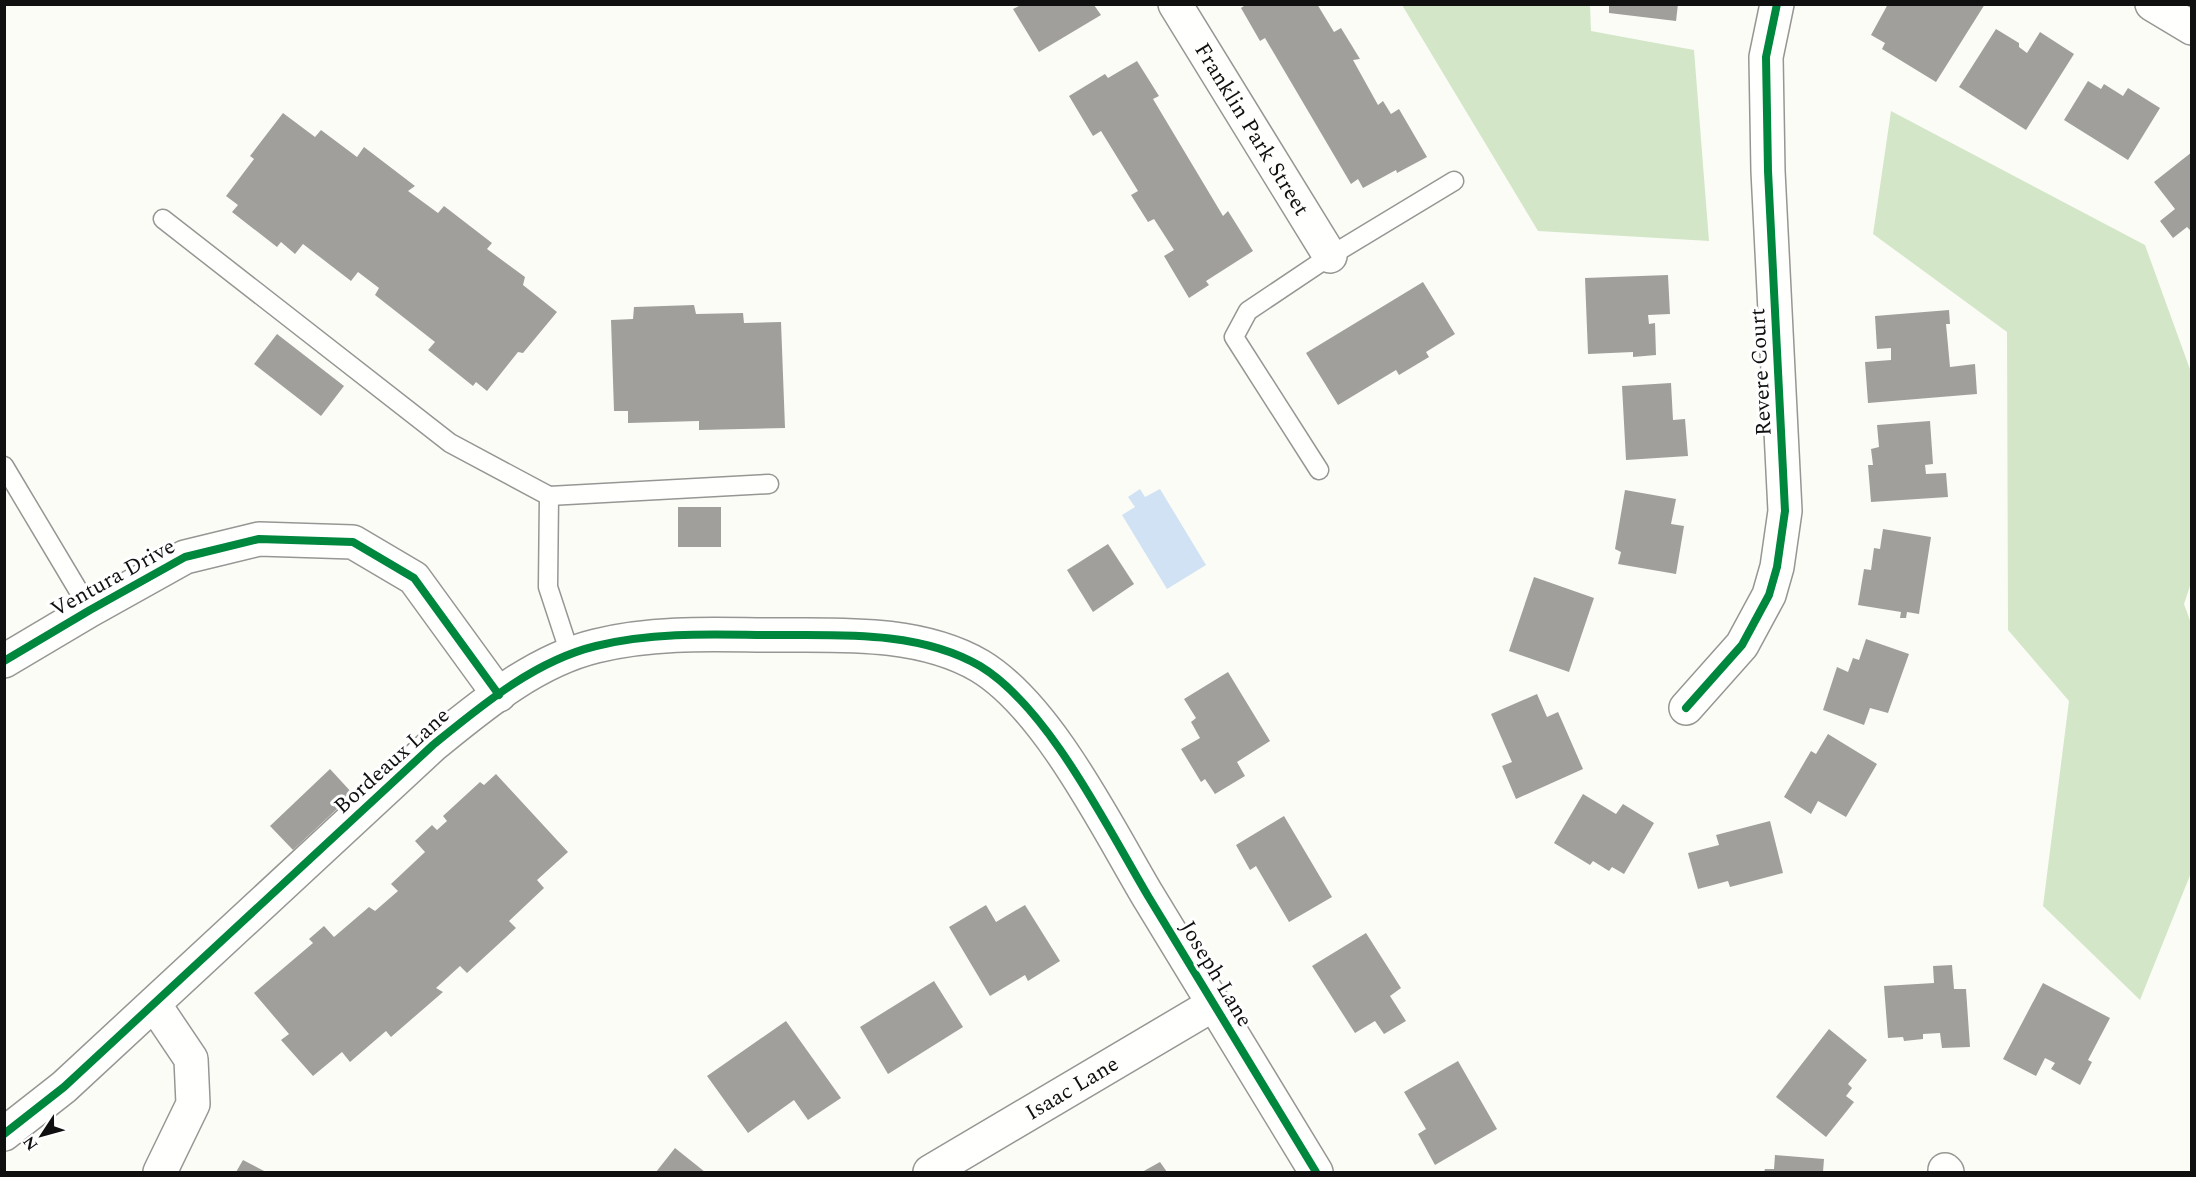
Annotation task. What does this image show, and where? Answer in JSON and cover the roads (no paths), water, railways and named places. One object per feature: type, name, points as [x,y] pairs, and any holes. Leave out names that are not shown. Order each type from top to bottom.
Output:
[{"type":"street","name":"Franklin Park Street","points":[[1174,4],[1330,255]]},
{"type":"street","name":"Revere Court","points":[[1686,708],[1743,645],[1768,595],[1777,567],[1785,511],[1766,57],[1777,4]]},
{"type":"street","points":[[2152,4],[2192,28]]},
{"type":"street","name":"Ventura Drive","points":[[4,661],[186,557],[259,539],[353,542],[414,578],[499,695]]},
{"type":"street","name":"Bordeaux Lane","points":[[4,1134],[64,1087],[433,745],[499,695],[570,654],[596,646],[650,637],[705,634],[874,637],[928,645],[978,665],[1020,698],[1038,720],[1086,793]]},
{"type":"street","name":"Joseph Lane","points":[[1086,793],[1316,1173]]},
{"type":"street","points":[[154,1004],[191,1059],[193,1104],[160,1173]]},
{"type":"street","name":"Isaac Lane","points":[[930,1173],[1214,1004]]},
{"type":"lane","points":[[1319,470],[1234,337],[1248,311],[1330,255],[1454,181]]},
{"type":"lane","points":[[163,219],[450,442],[549,496],[769,484]]},
{"type":"lane","points":[[4,466],[90,610]]},
{"type":"lane","points":[[549,496],[548,587],[570,654]]},
{"type":"water","points":[[1140,489],[1145,497],[1160,489],[1206,565],[1167,589],[1122,515],[1135,507],[1128,497]]}]
